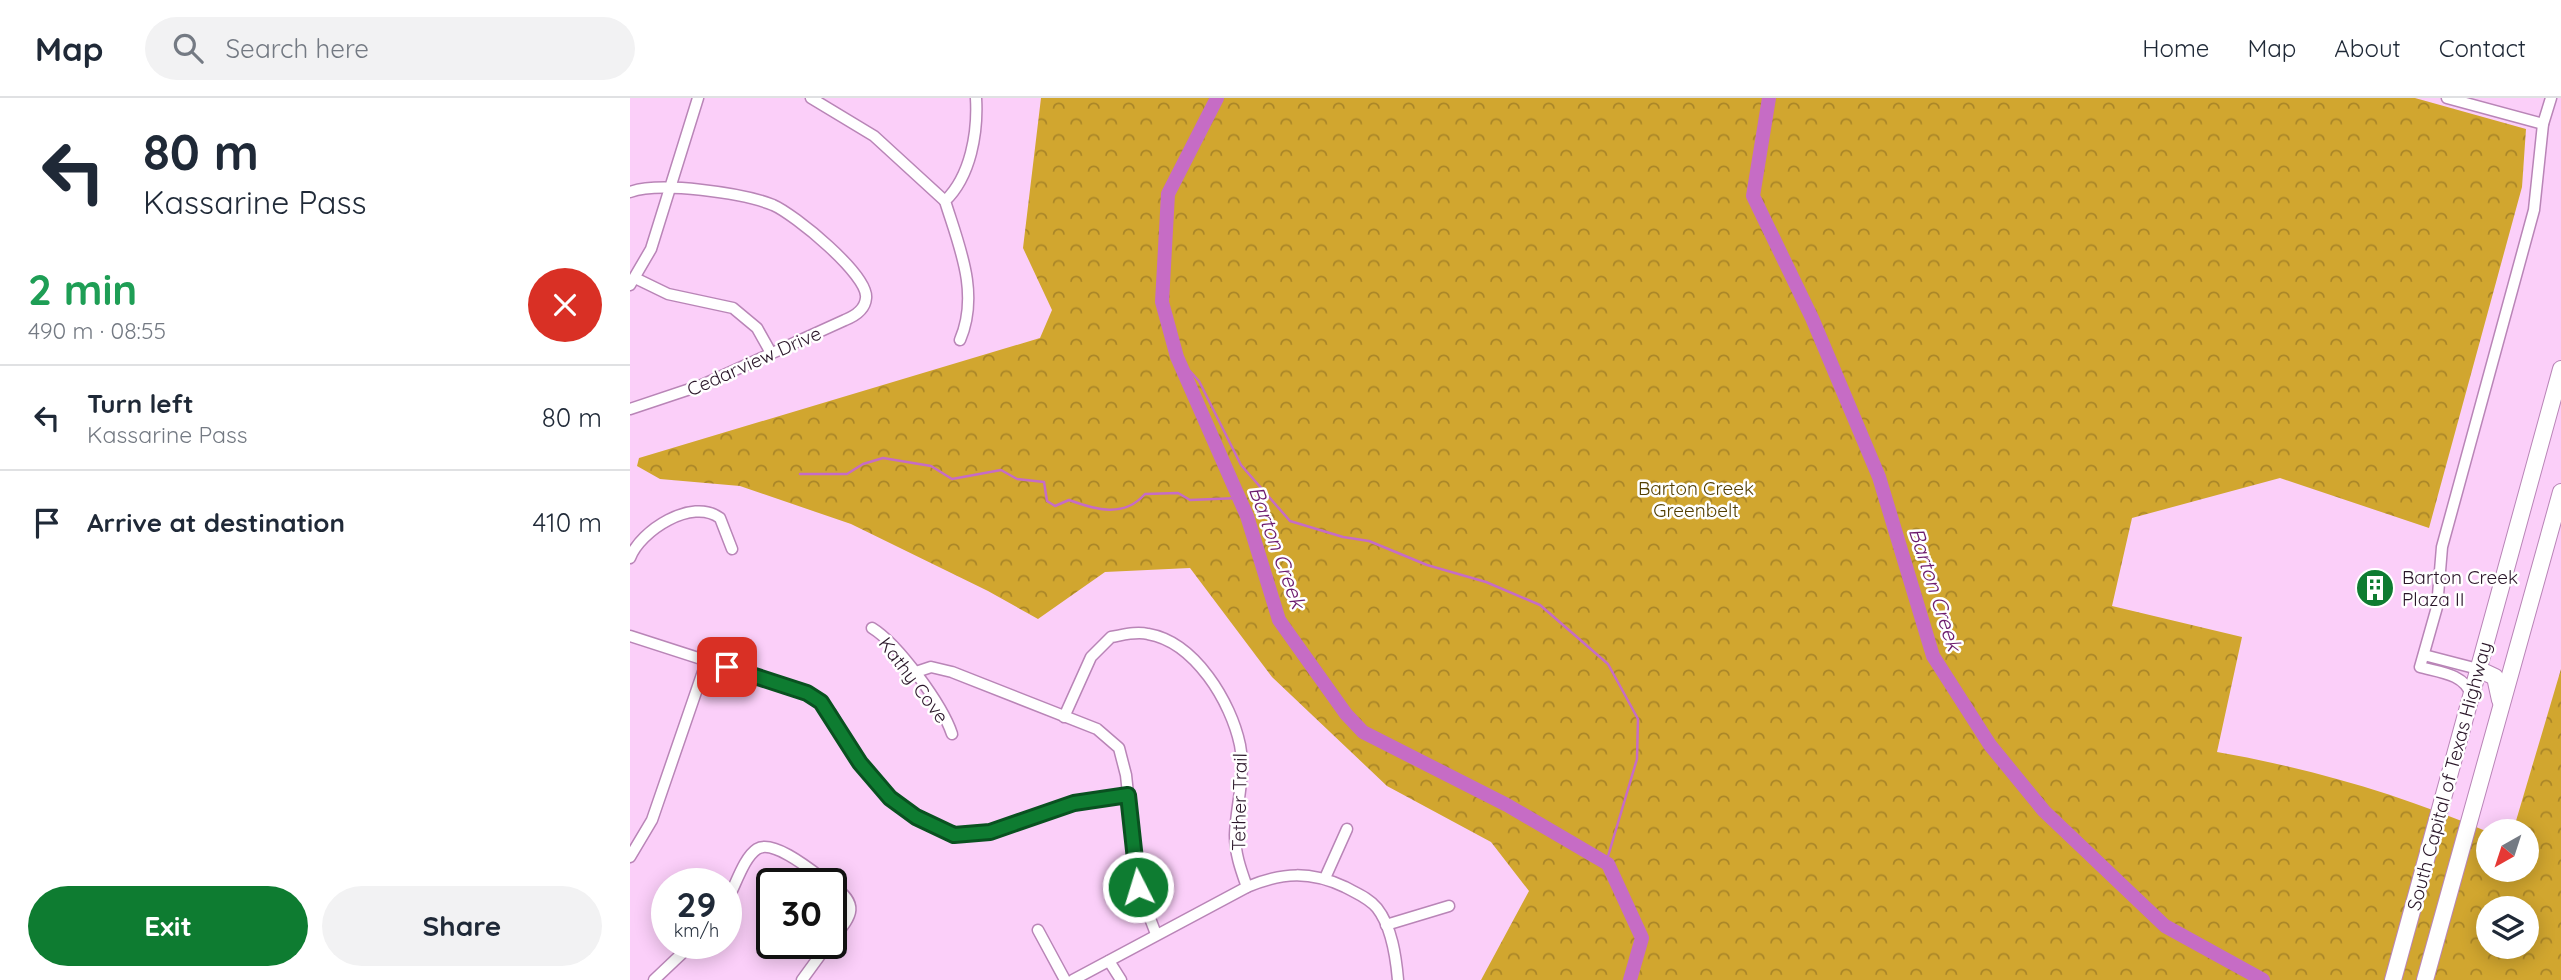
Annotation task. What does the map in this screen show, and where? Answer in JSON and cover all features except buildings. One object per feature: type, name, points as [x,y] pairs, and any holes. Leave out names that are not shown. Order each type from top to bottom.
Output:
[{"type":"highway","name":"South Capital of Texas Highway","points":[[2393,980],[2561,369]]},
{"type":"highway","name":"South Capital of Texas Highway","points":[[2425,980],[2561,492]]},
{"type":"highway","points":[[2478,669],[2495,677],[2500,688],[2501,709]]},
{"type":"street","points":[[698,98],[673,186],[651,249],[633,282],[668,294],[733,308],[757,328],[771,353]]},
{"type":"street","points":[[811,98],[874,136],[945,201],[968,283],[969,307],[960,340]]},
{"type":"street","points":[[945,201],[967,164],[975,132],[976,98]]},
{"type":"street","points":[[2447,98],[2543,124]]},
{"type":"street","points":[[2471,695],[2466,684],[2458,678],[2420,667],[2437,607],[2442,547],[2534,210],[2543,124],[2551,98]]},
{"type":"street","points":[[630,192],[673,186]]},
{"type":"street","name":"Cedarview Drive","points":[[630,409],[702,385],[855,316],[866,298],[861,279],[786,212],[772,205],[673,186]]},
{"type":"street","points":[[631,552],[654,530],[694,512],[709,513],[720,518],[732,549]]},
{"type":"street","name":"Kathy Cove","points":[[872,628],[883,635],[913,673],[947,719],[952,733]]},
{"type":"street","name":"Tether Trail","points":[[1064,717],[1091,657],[1111,637],[1149,634],[1182,649],[1222,700],[1240,745],[1242,776],[1236,850],[1247,887]]},
{"type":"street","points":[[630,636],[807,693],[821,702],[860,763],[890,798],[916,817],[954,835],[990,832],[1074,803],[1128,795]]},
{"type":"street","points":[[2424,655],[2478,669]]},
{"type":"street","points":[[630,857],[652,820],[707,660]]},
{"type":"street","points":[[913,673],[931,667],[952,672],[1097,729],[1119,748],[1124,762],[1138,887],[1156,934]]},
{"type":"street","points":[[1325,878],[1348,829]]},
{"type":"street","points":[[742,872],[751,855],[764,846],[775,847],[807,868]]},
{"type":"street","points":[[1073,980],[1247,887],[1284,875],[1302,873],[1325,878],[1366,898],[1377,908],[1386,925],[1397,963],[1398,980]]},
{"type":"street","points":[[847,898],[852,909],[847,920]]},
{"type":"street","points":[[1386,925],[1449,906]]},
{"type":"street","points":[[1038,930],[1065,980]]},
{"type":"street","points":[[653,980],[675,959]]},
{"type":"street","points":[[802,980],[817,959]]},
{"type":"street","points":[[1109,961],[1121,980]]},
{"type":"green space","name":"Barton Creek Greenbelt","points":[[1041,98],[2415,98],[2526,129],[2522,187],[2429,528],[2280,478],[2132,518],[2112,606],[2242,637],[2217,752],[2355,784],[2476,827],[2476,882],[2539,882],[2539,819],[2517,819],[2561,669],[2561,980],[1481,980],[1529,891],[1491,842],[1387,786],[1272,677],[1190,568],[1105,572],[1038,619],[988,591],[851,524],[740,486],[660,479],[637,466],[639,458],[1040,338],[1052,310],[1023,248]]},
{"type":"waterway","name":"Barton Creek","points":[[1212,98],[1216,100]]},
{"type":"waterway","name":"Barton Creek","points":[[1217,98],[1168,194],[1162,302],[1177,357],[1247,516],[1279,620],[1346,714],[1363,732],[1507,805],[1608,864],[1642,938],[1630,980]]},
{"type":"waterway","name":"Barton Creek","points":[[1769,98],[1753,196],[1812,318],[1879,477],[1933,656],[1990,745],[2044,811],[2165,926],[2263,980]]},
{"type":"waterway","points":[[1177,357],[1199,381],[1241,465],[1290,521],[1343,537],[1369,541],[1427,565],[1486,582],[1540,605],[1608,664],[1638,719],[1637,759],[1606,863]]},
{"type":"waterway","points":[[800,474],[847,474],[863,464],[883,458],[931,466],[952,479],[1001,470],[1017,479],[1044,482],[1047,501],[1055,506],[1069,500],[1099,509],[1119,509],[1137,502],[1145,494],[1178,493],[1190,500],[1239,498]]},
{"type":"place","name":"Barton Creek Plaza II","points":[[2375,588]]},
{"type":"route","points":[[727,667],[807,693],[821,702],[831,713],[860,763],[890,798],[916,817],[954,835],[990,832],[1074,803],[1104,796],[1128,795],[1138,887]]}]
